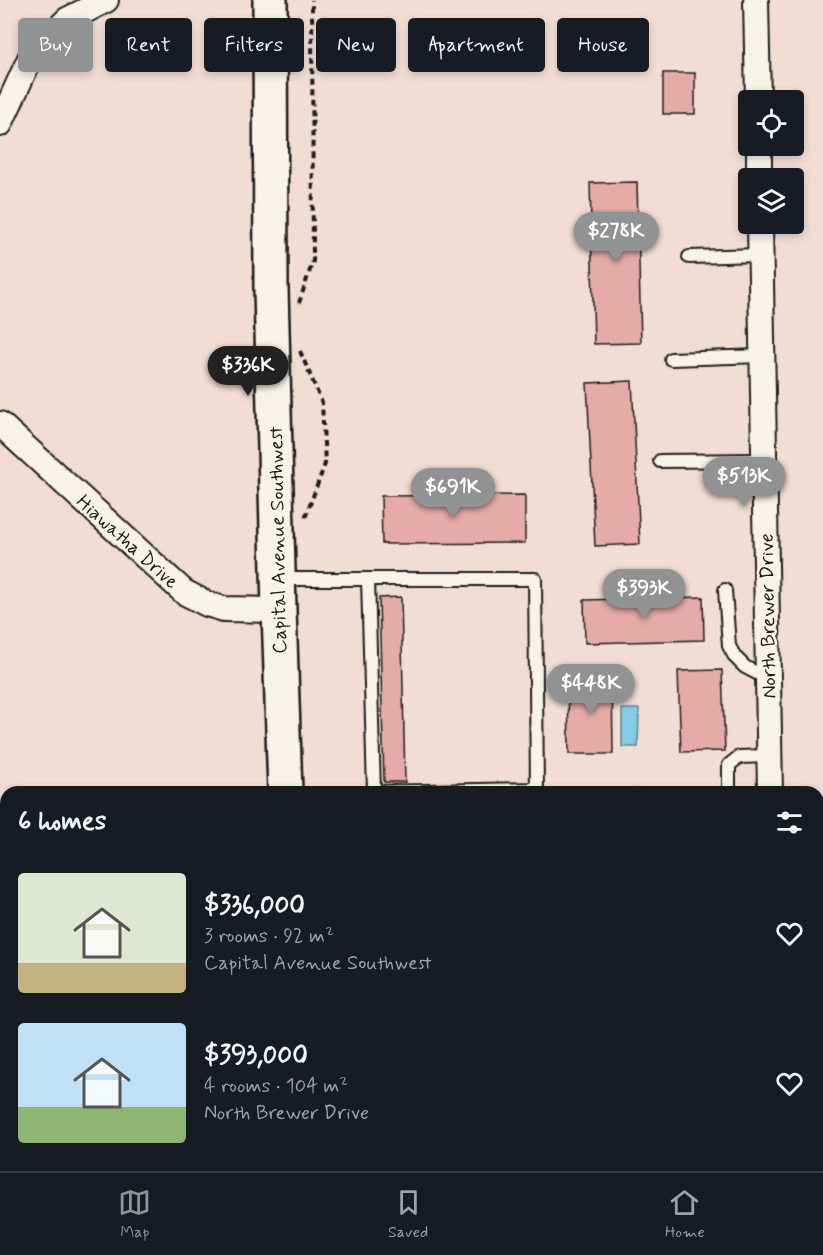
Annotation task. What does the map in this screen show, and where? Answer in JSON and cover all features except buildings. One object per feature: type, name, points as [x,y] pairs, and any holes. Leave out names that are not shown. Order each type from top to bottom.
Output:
[{"type":"main road","name":"Capital Avenue Southwest","points":[[270,0],[272,301],[285,786]]},
{"type":"street","points":[[0,124],[32,54],[67,20],[106,0]]},
{"type":"street","points":[[756,0],[758,90]]},
{"type":"street","name":"North Brewer Drive","points":[[760,234],[770,786]]},
{"type":"street","name":"Hiawatha Drive","points":[[0,424],[184,592],[207,604],[224,609],[278,595]]},
{"type":"lane","points":[[688,257],[760,255]]},
{"type":"lane","points":[[671,359],[762,356]]},
{"type":"lane","points":[[660,461],[764,460]]},
{"type":"lane","points":[[278,595],[368,579],[535,579],[537,786]]},
{"type":"lane","points":[[368,579],[374,786]]},
{"type":"lane","points":[[725,590],[729,646],[735,657],[745,667],[768,680]]},
{"type":"lane","points":[[729,786],[729,765],[739,757],[769,756]]},
{"type":"path","points":[[298,304],[313,261],[312,0]]},
{"type":"path","points":[[300,351],[322,403],[325,464],[314,493]]},
{"type":"water","points":[[622,709],[639,709],[638,747],[622,747]]}]
